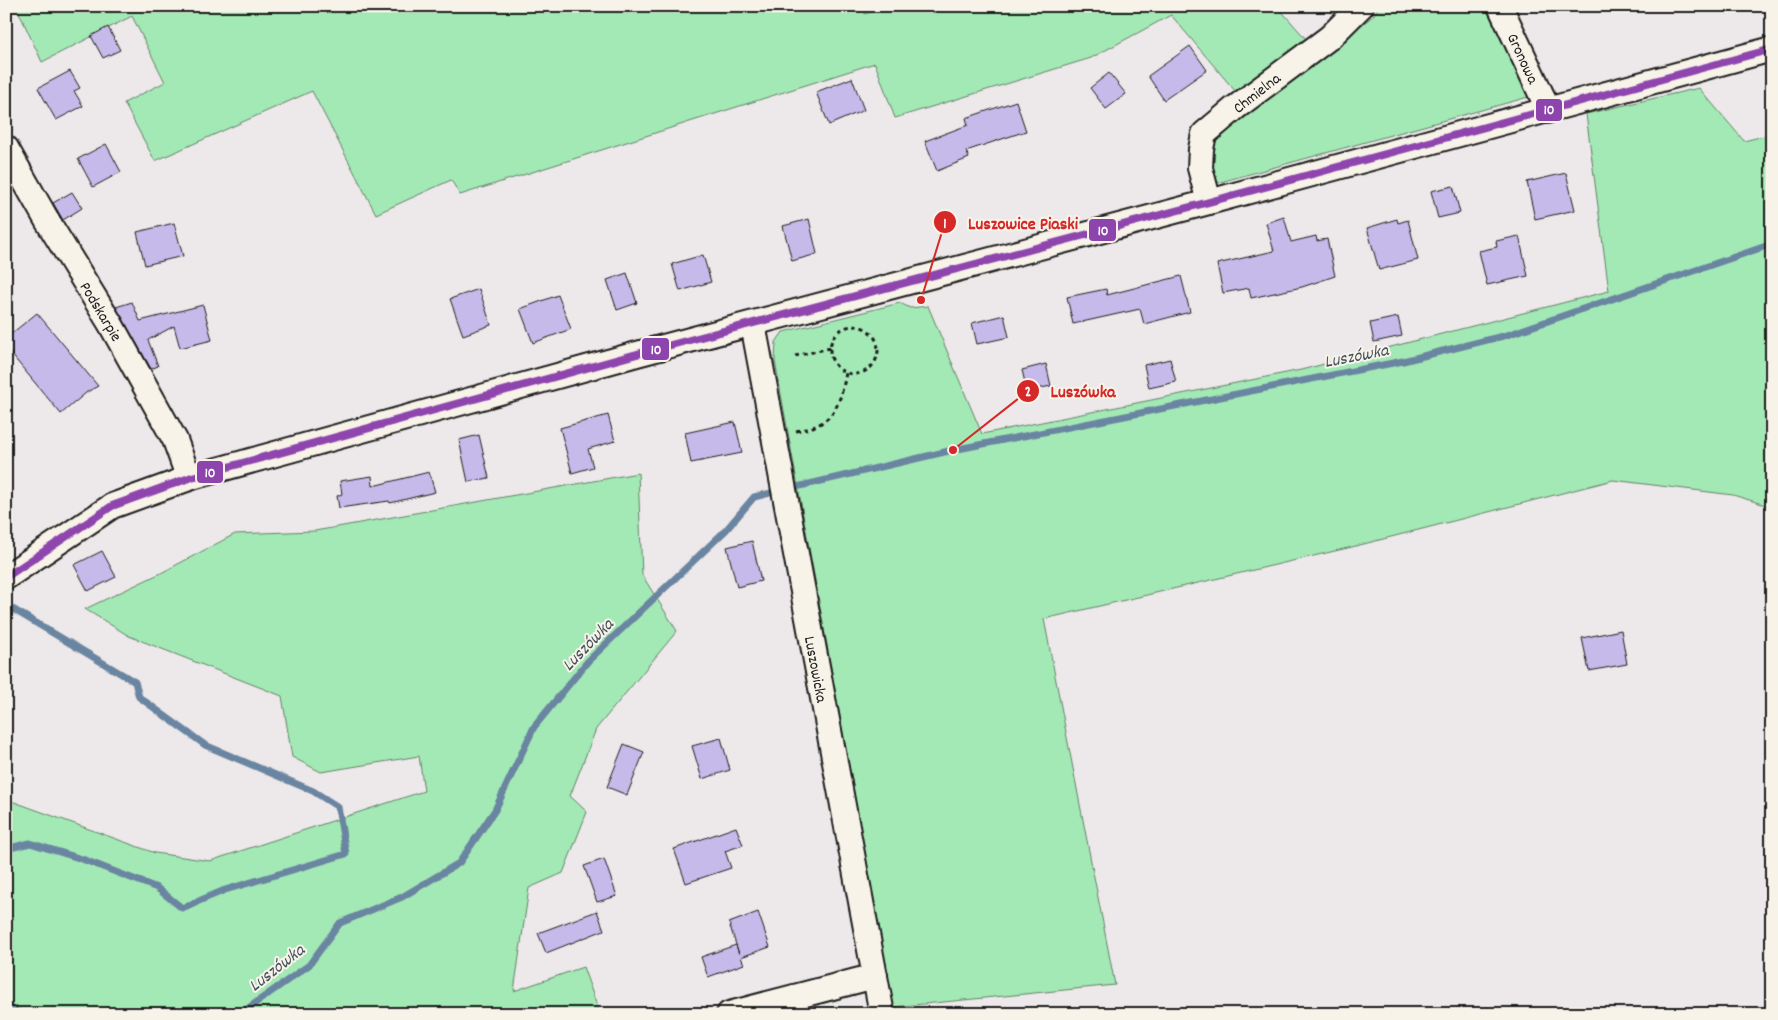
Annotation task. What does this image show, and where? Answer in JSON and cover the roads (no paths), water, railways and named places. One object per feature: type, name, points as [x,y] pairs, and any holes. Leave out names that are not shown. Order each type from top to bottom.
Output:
[{"type":"street","name":"Chmielna","points":[[1209,202],[1200,168],[1204,134],[1235,108],[1330,37],[1362,6]]},
{"type":"street","name":"Gronowa","points":[[1500,6],[1542,96],[1547,111]]},
{"type":"street","points":[[6,577],[112,506],[192,477],[1772,49]]},
{"type":"street","name":"Podskarpie","points":[[6,148],[48,222],[110,323],[175,440],[184,465],[192,477]]},
{"type":"street","name":"Luszowicka","points":[[753,324],[882,1014]]},
{"type":"street","points":[[729,1014],[874,976]]},
{"type":"waterway","name":"Luszówka","points":[[240,1014],[309,965],[340,923],[402,897],[459,863],[495,810],[534,727],[588,661],[726,530],[754,497],[953,450],[1403,361],[1507,335],[1772,244]]},
{"type":"waterway","points":[[6,605],[135,682],[139,697],[205,745],[313,791],[338,807],[346,854],[225,890],[182,908],[157,888],[82,859],[30,843],[6,849]]},
{"type":"waterway","name":"Luszówka","points":[[6,1007],[22,1014]]},
{"type":"place","name":"Luszowice Piaski","points":[[921,300]]},
{"type":"place","name":"Luszówka","points":[[953,450]]}]
